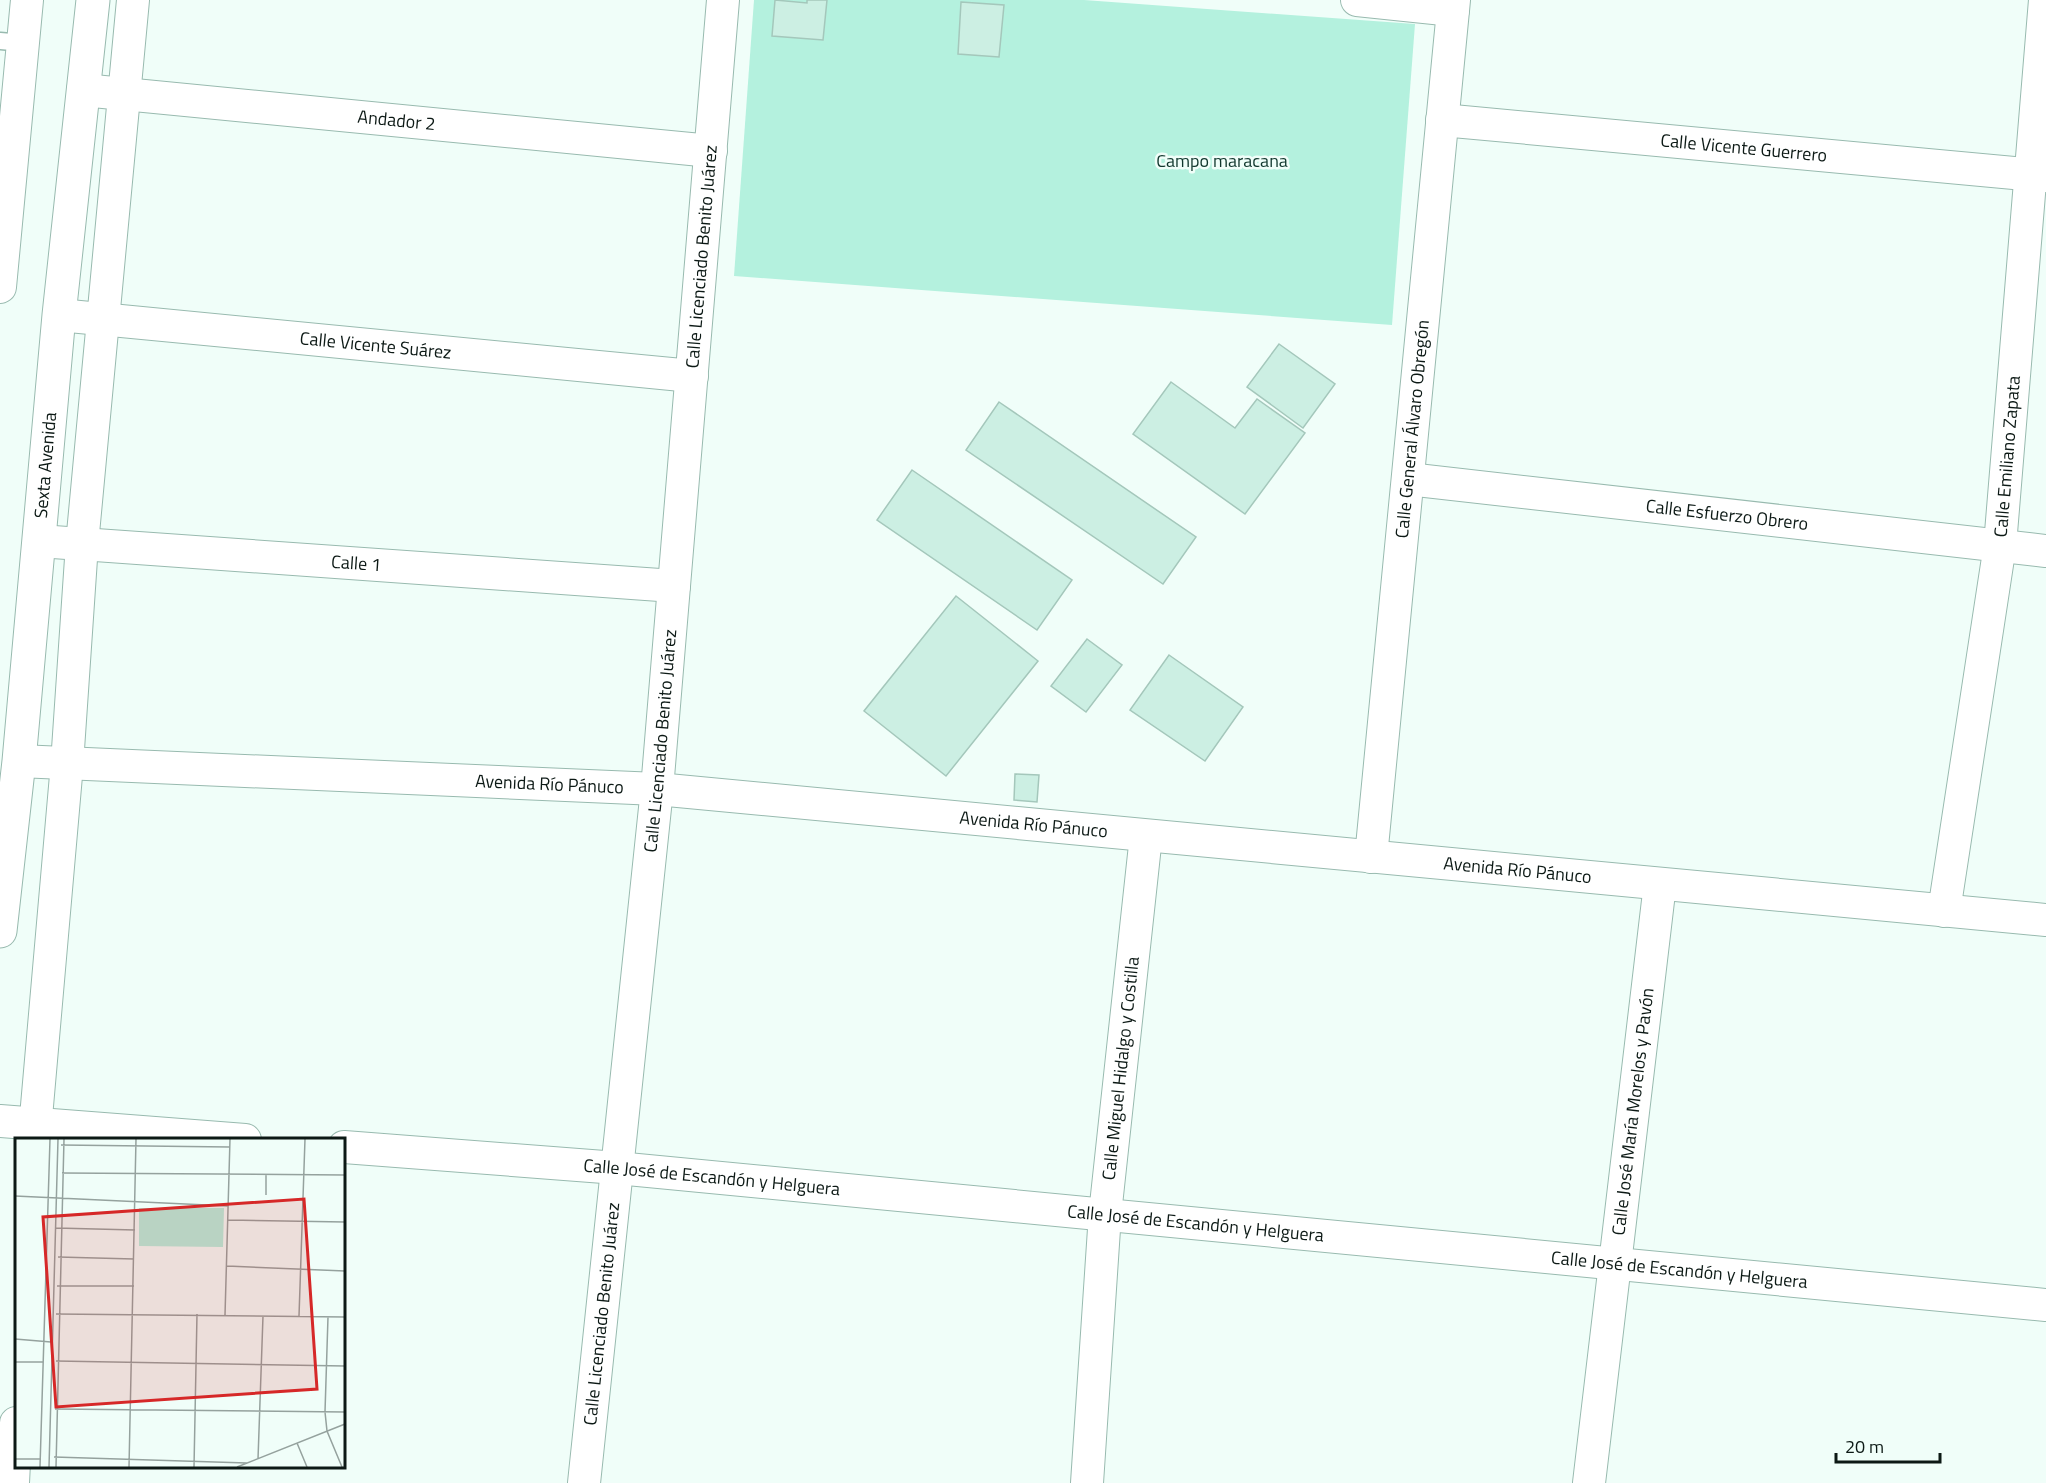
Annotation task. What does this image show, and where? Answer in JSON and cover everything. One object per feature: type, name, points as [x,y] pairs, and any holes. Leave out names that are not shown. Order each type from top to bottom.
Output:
[{"type":"main road","name":"Sexta Avenida","points":[[0,931],[19,761],[59,315],[93,0]]},
{"type":"street","points":[[0,287],[11,42],[27,0]]},
{"type":"street","points":[[35,1132],[67,764],[82,544],[133,0]]},
{"type":"street","name":"Calle Licenciado Benito Juárez","points":[[584,1483],[657,789],[723,0]]},
{"type":"street","points":[[1357,0],[1454,5]]},
{"type":"street","name":"Calle Emiliano Zapata","points":[[1944,911],[2000,545],[2038,175],[2045,0]]},
{"type":"street","name":"Calle General Álvaro Obregón","points":[[1371,857],[1454,5]]},
{"type":"street","name":"Andador 2","points":[[83,90],[711,151]]},
{"type":"street","name":"Calle Vicente Guerrero","points":[[1443,120],[2038,175]]},
{"type":"street","name":"Calle Vicente Suárez","points":[[59,315],[692,376]]},
{"type":"street","name":"Calle Esfuerzo Obrero","points":[[1408,479],[2046,551]]},
{"type":"street","name":"Calle 1","points":[[39,541],[674,586]]},
{"type":"street","name":"Avenida Río Pánuco","points":[[19,761],[657,789],[2046,920]]},
{"type":"street","name":"Calle Miguel Hidalgo y Costilla","points":[[1087,1483],[1105,1215],[1146,836]]},
{"type":"street","name":"Calle José María Morelos y Pavón","points":[[1588,1483],[1660,884]]},
{"type":"street","points":[[0,1121],[35,1132],[192,1138]]},
{"type":"street","name":"Calle José de Escandón y Helguera","points":[[345,1147],[617,1168],[2046,1305]]},
{"type":"street","points":[[13,1483],[15,1443]]},
{"type":"green space","name":"Campo maracana","points":[[754,0],[1084,0],[1415,24],[1392,325],[734,276]]},
{"type":"building","points":[[775,0],[807,3],[807,0],[827,0],[823,40],[772,36]]},
{"type":"building","points":[[961,2],[1004,5],[999,57],[958,54]]},
{"type":"building","points":[[1279,344],[1335,384],[1303,428],[1247,387]]},
{"type":"building","points":[[1171,382],[1235,428],[1257,399],[1305,433],[1245,514],[1133,434]]},
{"type":"building","points":[[999,402],[1196,537],[1163,584],[966,450]]},
{"type":"building","points":[[912,470],[1072,580],[1037,630],[877,520]]},
{"type":"building","points":[[956,596],[1038,661],[946,776],[864,711]]},
{"type":"building","points":[[1087,639],[1122,665],[1086,712],[1051,686]]},
{"type":"building","points":[[1169,655],[1243,707],[1205,761],[1130,710]]},
{"type":"building","points":[[1015,774],[1039,775],[1037,802],[1014,800]]}]
